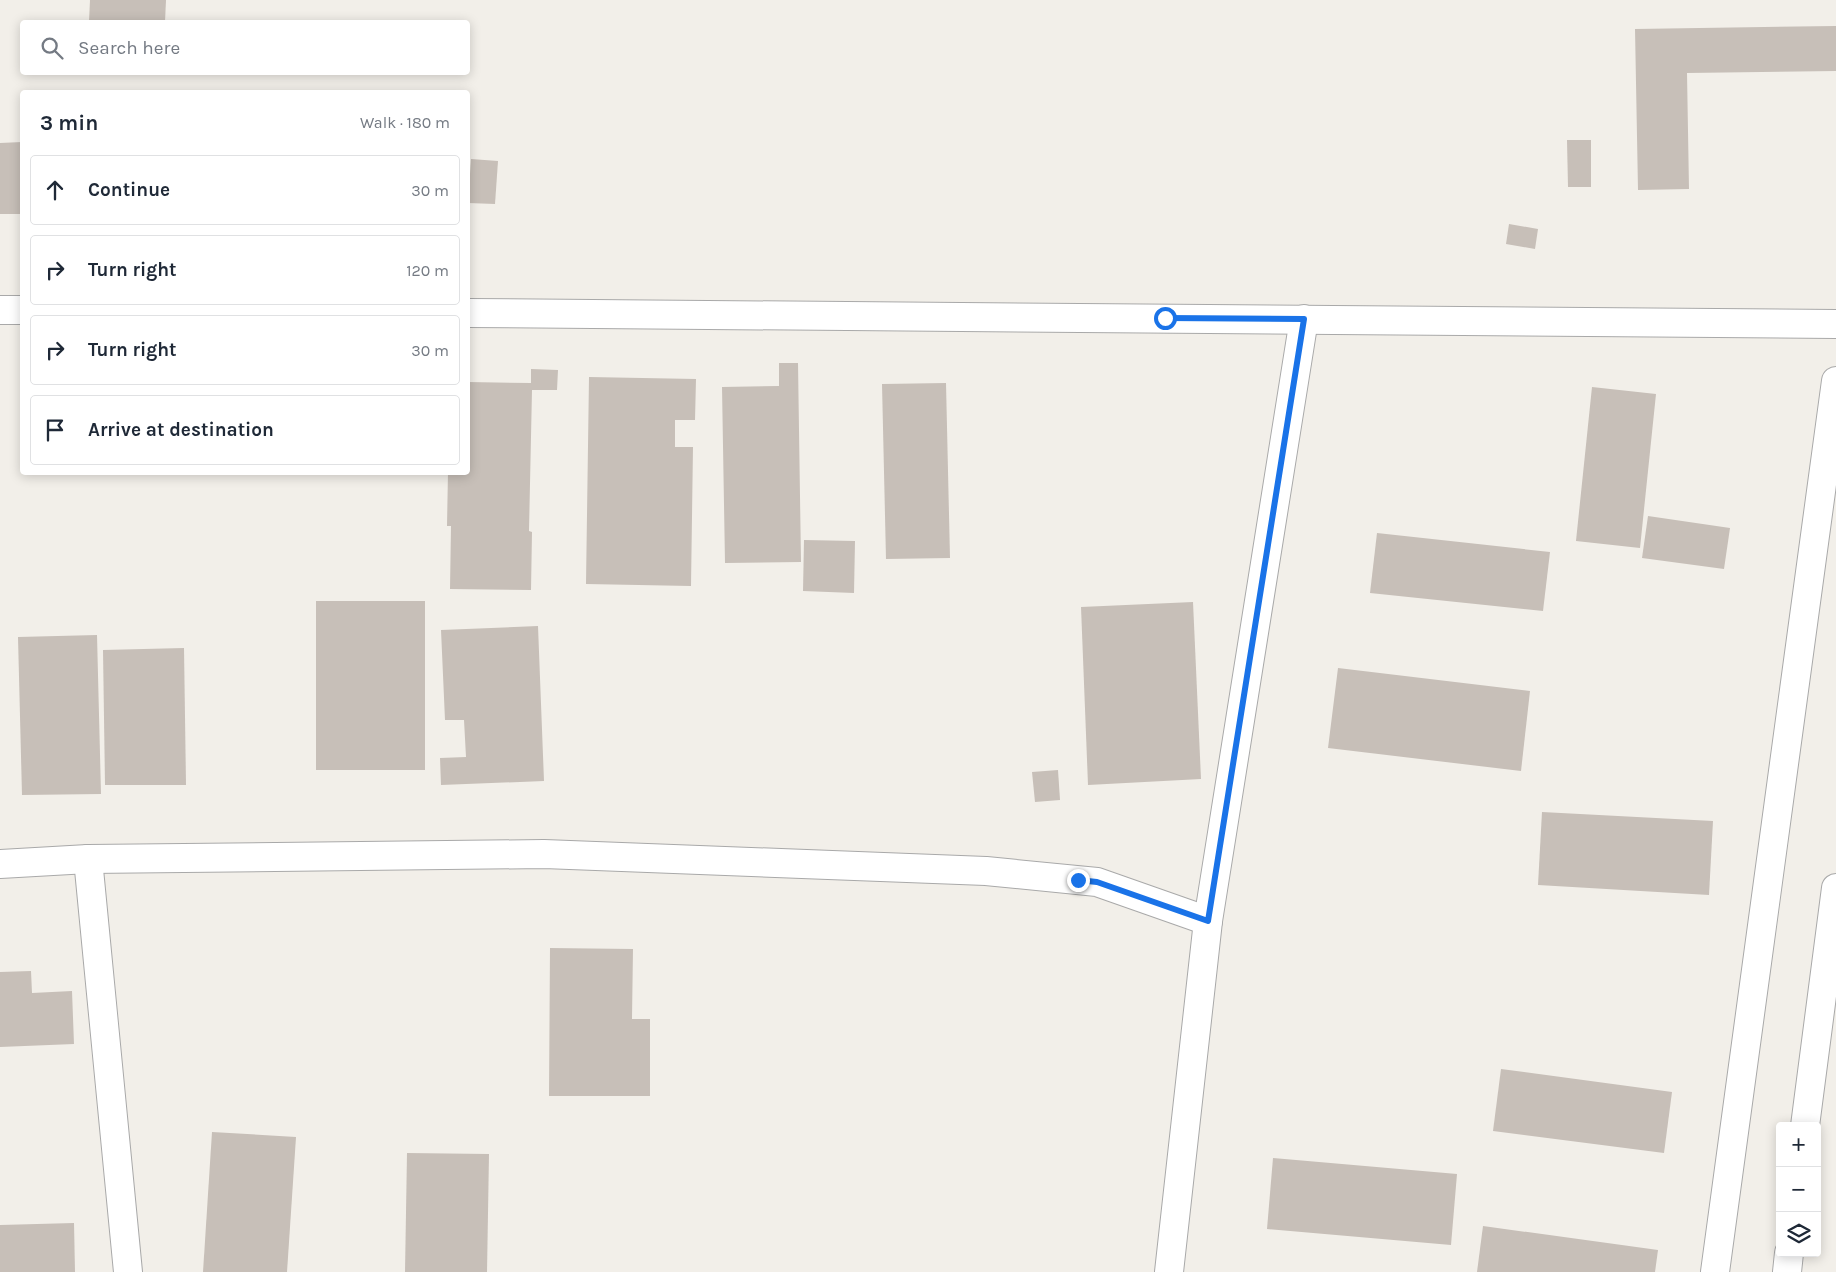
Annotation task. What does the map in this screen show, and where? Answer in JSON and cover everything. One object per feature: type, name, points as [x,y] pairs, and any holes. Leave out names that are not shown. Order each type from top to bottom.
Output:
[{"type":"street","points":[[0,310],[20,310]]},
{"type":"street","points":[[470,313],[1836,324]]},
{"type":"street","points":[[1169,1272],[1208,921],[1304,319]]},
{"type":"street","points":[[1715,1272],[1836,381]]},
{"type":"street","points":[[0,864],[88,859],[544,854],[986,871],[1097,882],[1208,921]]},
{"type":"street","points":[[88,859],[128,1272]]},
{"type":"street","points":[[1806,1122],[1836,888]]},
{"type":"street","points":[[1786,1272],[1788,1257]]},
{"type":"building","points":[[90,0],[166,0],[165,20],[89,20]]},
{"type":"building","points":[[1836,26],[1836,71],[1687,73],[1689,189],[1638,190],[1635,29]]},
{"type":"building","points":[[1567,140],[1591,140],[1591,187],[1568,187]]},
{"type":"building","points":[[20,142],[20,214],[0,214],[0,143]]},
{"type":"building","points":[[471,159],[498,161],[495,204],[470,203]]},
{"type":"building","points":[[1509,224],[1538,229],[1535,249],[1506,244]]},
{"type":"building","points":[[779,363],[798,363],[801,562],[725,563],[722,387],[779,386]]},
{"type":"building","points":[[531,369],[558,370],[557,390],[532,390],[529,531],[532,532],[531,590],[450,589],[451,526],[447,526],[448,475],[470,475],[470,382],[531,383]]},
{"type":"building","points":[[589,377],[696,379],[695,420],[675,420],[675,447],[693,447],[691,586],[586,584]]},
{"type":"building","points":[[946,383],[950,558],[886,559],[882,384]]},
{"type":"building","points":[[1592,387],[1656,394],[1640,548],[1576,541]]},
{"type":"building","points":[[1648,516],[1730,528],[1724,569],[1642,558]]},
{"type":"building","points":[[1377,533],[1550,552],[1543,611],[1370,593]]},
{"type":"building","points":[[804,540],[855,541],[854,593],[803,591]]},
{"type":"building","points":[[316,601],[425,601],[425,770],[316,770]]},
{"type":"building","points":[[1193,602],[1201,779],[1088,785],[1081,607]]},
{"type":"building","points":[[538,626],[544,781],[441,785],[440,758],[466,757],[464,720],[445,720],[441,630]]},
{"type":"building","points":[[97,635],[101,794],[22,795],[18,637]]},
{"type":"building","points":[[184,648],[186,785],[105,785],[103,650]]},
{"type":"building","points":[[1338,668],[1530,691],[1521,771],[1328,748]]},
{"type":"building","points":[[1058,770],[1060,800],[1035,802],[1032,772]]},
{"type":"building","points":[[1542,812],[1713,821],[1709,895],[1538,885]]},
{"type":"building","points":[[550,948],[633,949],[632,1019],[650,1019],[650,1096],[549,1096]]},
{"type":"building","points":[[31,971],[32,993],[72,991],[74,1044],[0,1047],[0,972]]},
{"type":"building","points":[[1501,1069],[1672,1092],[1664,1153],[1493,1131]]},
{"type":"building","points":[[212,1132],[296,1137],[287,1272],[203,1272]]},
{"type":"building","points":[[407,1153],[489,1154],[487,1272],[405,1272]]},
{"type":"building","points":[[1273,1158],[1457,1174],[1451,1245],[1267,1229]]},
{"type":"building","points":[[74,1223],[75,1272],[0,1272],[0,1225]]},
{"type":"building","points":[[1483,1226],[1658,1250],[1655,1272],[1477,1272]]},
{"type":"route","points":[[1078,880],[1097,882],[1208,921],[1304,319],[1165,318]]}]
